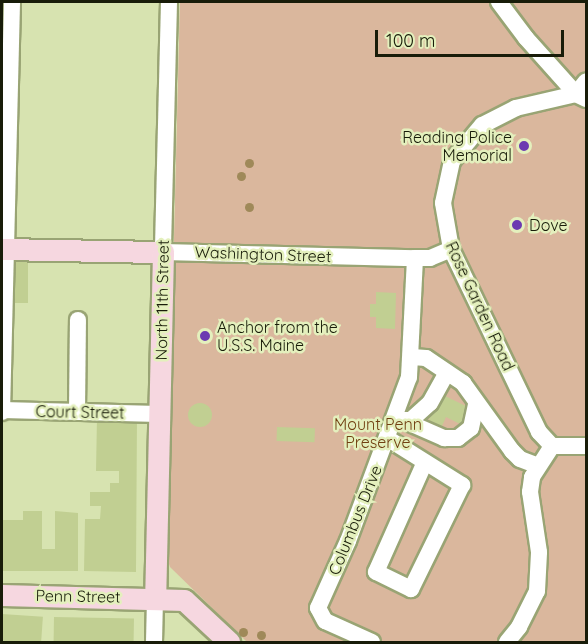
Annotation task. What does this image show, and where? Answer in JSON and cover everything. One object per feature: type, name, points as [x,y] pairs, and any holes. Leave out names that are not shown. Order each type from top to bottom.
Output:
[{"type":"main road","name":"Washington Street","points":[[4,249],[163,252]]},
{"type":"main road","name":"North 11th Street","points":[[155,598],[163,252]]},
{"type":"main road","name":"Penn Street","points":[[2,595],[184,600],[229,642]]},
{"type":"street","points":[[2,411],[4,249],[12,2]]},
{"type":"street","name":"North 11th Street","points":[[163,252],[169,2]]},
{"type":"street","points":[[500,2],[583,91]]},
{"type":"street","name":"Rose Garden Road","points":[[552,446],[539,432],[451,249],[443,217],[444,187],[452,161],[468,138],[482,125],[516,108],[583,91]]},
{"type":"street","name":"Washington Street","points":[[163,252],[430,258],[451,249]]},
{"type":"street","name":"Columbus Drive","points":[[372,642],[325,621],[318,608],[387,438],[400,420],[412,357],[415,258]]},
{"type":"street","points":[[77,412],[78,320]]},
{"type":"street","points":[[412,357],[426,358],[464,383],[476,404],[520,459],[538,466]]},
{"type":"street","points":[[400,420],[430,403],[447,372]]},
{"type":"street","points":[[400,420],[444,438],[458,438],[471,428],[476,404]]},
{"type":"street","name":"Court Street","points":[[2,411],[159,414]]},
{"type":"street","points":[[387,438],[462,485],[411,589],[376,572],[425,462]]},
{"type":"street","points":[[507,642],[519,627],[537,591],[539,552],[530,492],[538,466],[552,446],[586,446]]},
{"type":"street","points":[[154,642],[155,598]]},
{"type":"green space","name":"Mount Penn Preserve","points":[[180,2],[586,2],[586,642],[247,642],[170,567],[166,555]]},
{"type":"building","points":[[11,262],[28,262],[28,303],[11,303]]},
{"type":"building","points":[[376,292],[396,293],[395,329],[376,328],[376,317],[370,317],[370,304],[376,304]]},
{"type":"building","points":[[441,394],[474,410],[466,427],[446,417],[439,433],[426,426]]},
{"type":"building","points":[[200,403],[209,406],[212,415],[209,424],[200,427],[191,424],[188,415],[191,406]]},
{"type":"building","points":[[97,417],[137,417],[136,572],[84,571],[85,519],[100,519],[101,506],[90,506],[90,492],[110,492],[110,483],[119,483],[119,471],[96,471]]},
{"type":"building","points":[[277,427],[315,428],[314,442],[277,441]]},
{"type":"building","points":[[23,511],[42,511],[42,549],[55,549],[55,511],[78,513],[78,571],[2,571],[2,520],[23,520]]},
{"type":"building","points":[[2,614],[43,617],[41,642],[2,642]]},
{"type":"building","points":[[54,617],[134,618],[134,642],[54,642]]},
{"type":"place","name":"Reading Police Memorial","points":[[524,146]]},
{"type":"place","name":"Dove","points":[[517,225]]},
{"type":"place","name":"Anchor from the U.S.S. Maine","points":[[205,336]]}]
